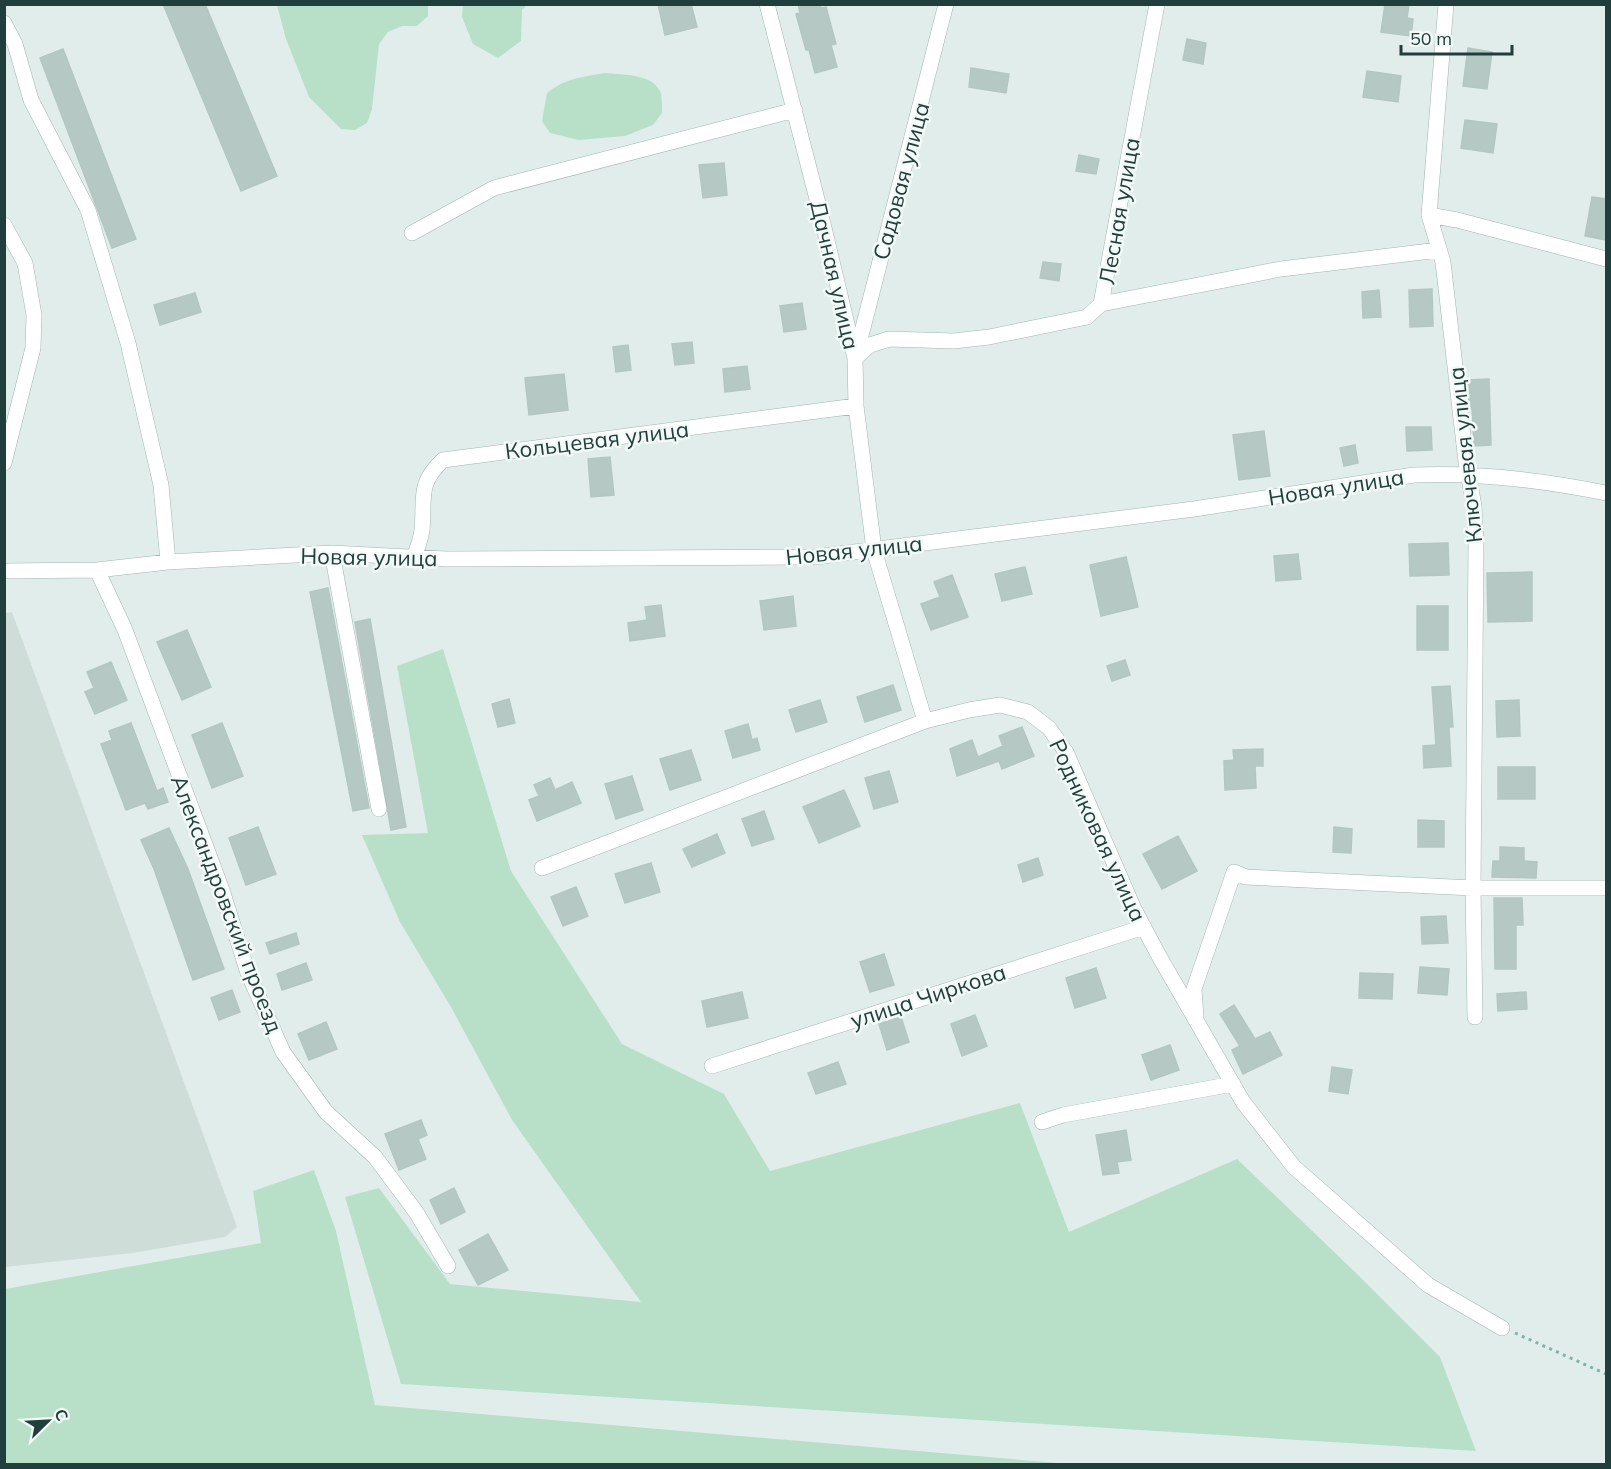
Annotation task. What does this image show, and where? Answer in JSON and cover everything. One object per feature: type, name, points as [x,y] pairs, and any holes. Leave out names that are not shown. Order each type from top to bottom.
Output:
[{"type":"street","name":"Дачная улица","points":[[767,4],[855,358],[856,406],[874,550],[925,721]]},
{"type":"street","name":"Садовая улица","points":[[855,358],[946,4]]},
{"type":"street","name":"Лесная улица","points":[[855,358],[870,345],[889,339],[954,341],[989,337],[1087,316],[1101,304],[1157,4]]},
{"type":"street","name":"Ключевая улица","points":[[1446,4],[1429,215],[1443,262],[1468,476],[1474,506],[1476,544],[1473,888],[1475,1017]]},
{"type":"street","points":[[4,23],[15,44],[31,100],[88,210],[128,343],[161,485],[168,562]]},
{"type":"street","points":[[412,233],[494,188],[795,110]]},
{"type":"street","points":[[1429,215],[1457,220],[1606,259]]},
{"type":"street","points":[[4,225],[25,263],[34,315],[33,348],[4,463]]},
{"type":"street","points":[[1101,304],[1281,269],[1439,249]]},
{"type":"street","name":"Кольцевая улица","points":[[414,557],[422,532],[423,490],[430,471],[442,460],[856,406]]},
{"type":"street","name":"Новая улица","points":[[4,571],[97,570],[168,562],[332,553],[446,559],[815,557],[1194,509],[1414,475],[1443,474],[1560,484],[1606,493]]},
{"type":"street","points":[[332,553],[379,809]]},
{"type":"street","name":"Александровский проезд","points":[[97,570],[125,630],[222,890],[248,973],[283,1052],[326,1112],[375,1157],[416,1212],[448,1266]]},
{"type":"street","name":"Родниковая улица","points":[[542,868],[925,721],[1000,705],[1028,712],[1049,728],[1066,752],[1144,927],[1243,1102],[1294,1167],[1428,1285],[1502,1328]]},
{"type":"street","points":[[1197,1021],[1194,989],[1234,872],[1246,877],[1473,888],[1606,888]]},
{"type":"street","name":"улица Чиркова","points":[[712,1066],[1144,927]]},
{"type":"street","points":[[1042,1122],[1063,1115],[1233,1084]]},
{"type":"path","points":[[1502,1328],[1606,1374]]},
{"type":"shaded area","points":[[12,612],[237,1227],[225,1237],[133,1253],[5,1267],[4,613]]},
{"type":"green space","points":[[463,4],[527,5],[522,10],[521,41],[498,58],[473,44],[462,17]]},
{"type":"green space","points":[[277,5],[428,5],[428,16],[417,26],[402,26],[388,32],[379,44],[372,109],[367,123],[355,130],[341,129],[309,97],[286,39]]},
{"type":"green space","points":[[605,73],[637,76],[658,87],[661,94],[662,113],[653,125],[625,136],[579,140],[550,133],[542,121],[547,93],[568,81]]},
{"type":"green space","points":[[443,649],[511,871],[622,1044],[724,1094],[770,1171],[1020,1103],[1069,1232],[1237,1159],[1440,1357],[1476,1451],[401,1384],[345,1197],[379,1188],[450,1284],[641,1302],[512,1120],[451,1007],[400,922],[362,835],[428,833],[397,666]]},
{"type":"green space","points":[[314,1170],[336,1231],[375,1405],[1070,1464],[5,1464],[5,1289],[261,1243],[253,1191]]},
{"type":"building","points":[[163,4],[205,4],[277,176],[241,191]]},
{"type":"building","points":[[658,4],[691,4],[697,27],[665,35]]},
{"type":"building","points":[[798,4],[820,4],[821,8],[826,7],[836,44],[831,45],[837,67],[815,73],[796,14],[800,13]]},
{"type":"building","points":[[1385,4],[1409,4],[1407,18],[1413,19],[1411,36],[1381,32]]},
{"type":"building","points":[[1187,39],[1206,43],[1203,64],[1183,60]]},
{"type":"building","points":[[1468,48],[1492,52],[1487,89],[1463,86]]},
{"type":"building","points":[[63,49],[136,239],[112,248],[40,58]]},
{"type":"building","points":[[971,68],[1009,74],[1006,93],[969,87]]},
{"type":"building","points":[[1367,71],[1401,76],[1398,102],[1363,97]]},
{"type":"building","points":[[1465,120],[1497,124],[1493,153],[1461,148]]},
{"type":"building","points":[[1079,155],[1099,159],[1096,174],[1076,171]]},
{"type":"building","points":[[724,163],[727,195],[703,198],[699,165]]},
{"type":"building","points":[[1592,197],[1606,199],[1606,240],[1585,236]]},
{"type":"building","points":[[1043,262],[1061,264],[1059,281],[1040,278]]},
{"type":"building","points":[[1432,289],[1433,326],[1410,327],[1409,290]]},
{"type":"building","points":[[1379,290],[1381,317],[1363,318],[1362,292]]},
{"type":"building","points":[[195,293],[201,312],[160,325],[154,305]]},
{"type":"building","points":[[802,303],[806,329],[784,332],[780,306]]},
{"type":"building","points":[[692,342],[694,363],[675,365],[672,344]]},
{"type":"building","points":[[628,345],[631,370],[616,372],[613,347]]},
{"type":"building","points":[[747,366],[750,389],[725,392],[723,369]]},
{"type":"building","points":[[564,374],[568,410],[529,415],[525,378]]},
{"type":"building","points":[[1489,379],[1491,445],[1474,446],[1472,408],[1470,409],[1466,380]]},
{"type":"building","points":[[1406,427],[1431,427],[1432,450],[1407,451]]},
{"type":"building","points":[[1264,431],[1270,476],[1239,480],[1233,435]]},
{"type":"building","points":[[1355,445],[1358,463],[1344,466],[1340,448]]},
{"type":"building","points":[[610,457],[614,495],[591,497],[588,459]]},
{"type":"building","points":[[1448,543],[1449,575],[1410,576],[1409,544]]},
{"type":"building","points":[[1298,554],[1301,579],[1276,581],[1274,556]]},
{"type":"building","points":[[1126,557],[1138,607],[1101,616],[1090,565]]},
{"type":"building","points":[[1025,567],[1032,594],[1002,601],[995,574]]},
{"type":"building","points":[[1532,572],[1532,621],[1488,622],[1487,573]]},
{"type":"building","points":[[952,575],[968,617],[931,630],[921,604],[940,597],[934,582]]},
{"type":"building","points":[[328,588],[369,808],[353,811],[310,592]]},
{"type":"building","points":[[793,596],[796,626],[764,630],[760,601]]},
{"type":"building","points":[[661,605],[665,636],[630,641],[628,623],[647,620],[645,607]]},
{"type":"building","points":[[1417,606],[1448,606],[1448,650],[1417,650]]},
{"type":"building","points":[[370,619],[406,827],[391,830],[355,622]]},
{"type":"building","points":[[187,630],[211,687],[182,700],[157,642]]},
{"type":"building","points":[[1125,660],[1130,675],[1112,681],[1107,666]]},
{"type":"building","points":[[111,662],[127,700],[95,714],[85,692],[94,688],[87,672]]},
{"type":"building","points":[[893,685],[901,710],[865,722],[857,697]]},
{"type":"building","points":[[1450,686],[1453,727],[1449,727],[1451,766],[1424,768],[1423,746],[1436,745],[1432,687]]},
{"type":"building","points":[[509,699],[515,723],[498,727],[492,704]]},
{"type":"building","points":[[820,700],[827,722],[796,732],[789,710]]},
{"type":"building","points":[[1519,700],[1520,736],[1497,737],[1496,701]]},
{"type":"building","points":[[131,723],[157,791],[163,788],[168,802],[148,809],[145,803],[126,810],[101,744],[112,740],[109,731]]},
{"type":"building","points":[[222,723],[243,776],[212,788],[192,735]]},
{"type":"building","points":[[748,724],[752,740],[757,738],[760,750],[733,758],[725,731]]},
{"type":"building","points":[[1022,727],[1034,756],[1002,769],[999,761],[957,776],[950,749],[972,740],[978,757],[1003,746],[999,736]]},
{"type":"building","points":[[1263,749],[1263,766],[1255,766],[1256,788],[1225,790],[1224,761],[1234,760],[1233,750]]},
{"type":"building","points":[[691,750],[701,780],[670,790],[660,759]]},
{"type":"building","points":[[1498,767],[1535,767],[1535,799],[1498,799]]},
{"type":"building","points":[[889,771],[898,802],[874,809],[865,778]]},
{"type":"building","points":[[632,776],[643,810],[616,819],[605,784]]},
{"type":"building","points":[[550,778],[555,790],[572,782],[581,803],[537,821],[529,800],[539,796],[534,785]]},
{"type":"building","points":[[844,790],[860,826],[819,843],[803,807]]},
{"type":"building","points":[[764,811],[774,839],[752,846],[742,819]]},
{"type":"building","points":[[1418,820],[1444,821],[1444,847],[1418,847]]},
{"type":"building","points":[[258,827],[276,874],[246,885],[229,838]]},
{"type":"building","points":[[1334,827],[1352,829],[1351,853],[1333,852]]},
{"type":"building","points":[[169,828],[188,869],[224,969],[193,980],[154,869],[141,840]]},
{"type":"building","points":[[717,834],[725,853],[692,867],[683,849]]},
{"type":"building","points":[[1178,836],[1197,871],[1162,889],[1143,854]]},
{"type":"building","points":[[1500,847],[1524,848],[1524,861],[1537,862],[1536,878],[1492,877],[1493,861],[1500,861]]},
{"type":"building","points":[[1038,858],[1043,875],[1023,882],[1018,865]]},
{"type":"building","points":[[651,863],[660,892],[625,903],[615,874]]},
{"type":"building","points":[[576,887],[588,916],[563,926],[551,897]]},
{"type":"building","points":[[1494,898],[1522,898],[1523,925],[1516,925],[1516,969],[1495,969]]},
{"type":"building","points":[[1446,916],[1448,943],[1422,944],[1421,917]]},
{"type":"building","points":[[296,933],[299,944],[270,954],[266,943]]},
{"type":"building","points":[[884,954],[894,985],[870,992],[860,962]]},
{"type":"building","points":[[306,963],[312,980],[282,990],[277,974]]},
{"type":"building","points":[[1420,967],[1449,969],[1447,995],[1418,993]]},
{"type":"building","points":[[1096,968],[1106,998],[1075,1008],[1066,978]]},
{"type":"building","points":[[1360,973],[1393,974],[1392,999],[1359,998]]},
{"type":"building","points":[[232,990],[240,1012],[219,1020],[211,998]]},
{"type":"building","points":[[742,992],[748,1018],[707,1027],[702,1001]]},
{"type":"building","points":[[1526,992],[1527,1009],[1498,1011],[1497,994]]},
{"type":"building","points":[[1234,1005],[1255,1039],[1270,1032],[1282,1055],[1243,1074],[1232,1050],[1240,1046],[1220,1014]]},
{"type":"building","points":[[975,1015],[987,1046],[962,1056],[951,1024]]},
{"type":"building","points":[[901,1017],[909,1042],[887,1050],[879,1024]]},
{"type":"building","points":[[326,1022],[337,1049],[309,1060],[298,1034]]},
{"type":"building","points":[[1170,1045],[1179,1070],[1151,1080],[1142,1055]]},
{"type":"building","points":[[838,1062],[846,1084],[816,1094],[808,1073]]},
{"type":"building","points":[[1332,1067],[1352,1070],[1348,1094],[1329,1091]]},
{"type":"building","points":[[421,1120],[427,1135],[418,1139],[426,1159],[399,1170],[385,1134]]},
{"type":"building","points":[[1126,1130],[1131,1160],[1117,1162],[1119,1173],[1103,1175],[1096,1135]]},
{"type":"building","points":[[454,1188],[465,1212],[441,1224],[430,1200]]},
{"type":"building","points":[[488,1234],[508,1270],[478,1285],[459,1250]]}]
